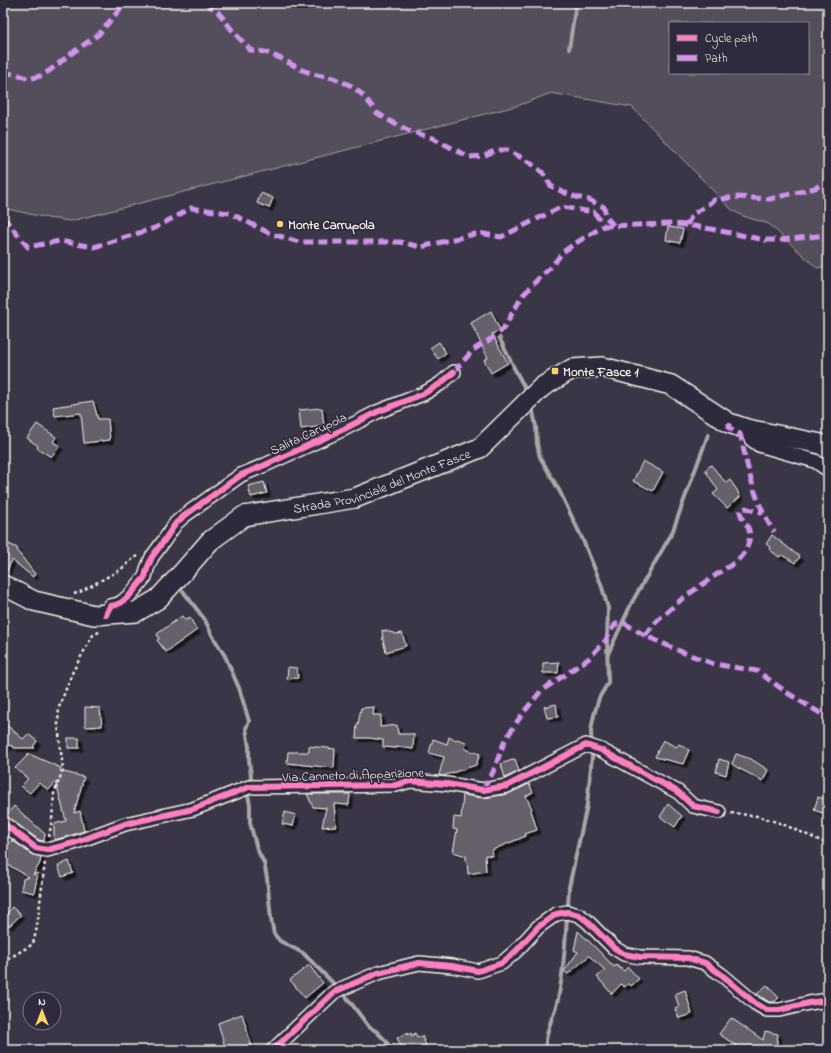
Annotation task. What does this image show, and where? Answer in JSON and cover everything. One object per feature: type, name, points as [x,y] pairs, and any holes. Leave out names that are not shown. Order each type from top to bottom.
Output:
[{"type":"main road","name":"Strada Provinciale del Monte Fasce","points":[[3,585],[34,600],[94,615],[136,612],[158,599],[184,572],[210,541],[244,516],[355,498],[480,448],[542,387],[572,369],[602,367],[671,385],[729,423],[747,429],[821,444],[828,449]]},
{"type":"street","name":"Salita Carupola","points":[[107,615],[110,606],[122,602],[145,577],[146,569],[152,557],[176,523],[241,475],[338,432],[377,412],[423,394],[440,384],[454,372]]},
{"type":"street","points":[[747,429],[751,439],[759,445],[815,461],[828,470]]},
{"type":"street","name":"Via Canneto di Apparizione","points":[[47,850],[74,843],[125,824],[193,809],[249,787],[396,784],[410,781],[447,784],[483,790],[507,786],[586,745],[601,750],[678,792],[694,806],[719,812]]},
{"type":"street","points":[[3,823],[36,848],[47,850]]},
{"type":"street","points":[[273,1050],[334,992],[378,973],[420,963],[452,966],[478,971],[502,963],[516,951],[538,927],[556,914],[567,912],[579,914],[588,921],[613,947],[624,954],[640,957],[688,958],[706,963],[722,974],[755,1003],[767,1010],[779,1010],[828,1000]]},
{"type":"path","points":[[73,594],[80,592],[120,570],[134,558],[140,556],[152,557]]},
{"type":"path","points":[[3,962],[33,944],[37,927],[52,820],[54,793],[63,770],[58,724],[59,707],[73,671],[93,635],[108,627],[107,615]]},
{"type":"path","points":[[719,812],[765,818],[828,844]]},
{"type":"shaded area","points":[[3,3],[828,3],[828,266],[817,268],[769,224],[743,216],[732,210],[632,107],[551,93],[520,105],[71,221],[48,218],[3,208]]},
{"type":"building","points":[[261,193],[273,198],[269,208],[257,203]]},
{"type":"building","points":[[668,227],[683,229],[680,243],[666,240]]},
{"type":"building","points":[[491,311],[500,330],[492,334],[508,363],[491,373],[484,360],[488,358],[471,323]]},
{"type":"building","points":[[439,342],[446,353],[438,359],[430,348]]},
{"type":"building","points":[[93,401],[98,419],[108,419],[110,440],[84,443],[81,413],[55,416],[53,407]]},
{"type":"building","points":[[322,408],[324,426],[301,429],[299,410]]},
{"type":"building","points":[[37,424],[56,437],[53,442],[60,446],[51,457],[37,448],[38,446],[27,438]]},
{"type":"building","points":[[643,461],[663,472],[653,491],[633,481]]},
{"type":"building","points":[[711,465],[726,483],[730,480],[740,497],[727,508],[713,494],[718,490],[705,470]]},
{"type":"building","points":[[264,482],[267,493],[251,497],[248,486]]},
{"type":"building","points":[[772,535],[800,557],[795,563],[782,555],[779,557],[769,549],[770,547],[766,544]]},
{"type":"building","points":[[3,544],[7,547],[9,544],[17,548],[18,552],[35,574],[33,577],[12,560],[5,575],[3,574]]},
{"type":"building","points":[[182,616],[185,620],[190,618],[197,630],[166,652],[157,640],[159,639],[157,634]]},
{"type":"building","points":[[382,630],[397,634],[402,633],[406,646],[386,652]]},
{"type":"building","points":[[559,662],[558,673],[543,673],[543,663]]},
{"type":"building","points":[[288,667],[297,668],[298,678],[287,679]]},
{"type":"building","points":[[556,704],[558,717],[547,718],[544,707]]},
{"type":"building","points":[[85,707],[100,708],[102,726],[85,727]]},
{"type":"building","points":[[374,707],[373,715],[381,715],[380,727],[397,725],[398,734],[414,734],[413,749],[383,747],[383,740],[356,738],[357,724],[361,708]]},
{"type":"building","points":[[3,722],[23,739],[28,734],[37,741],[33,747],[35,748],[15,748],[10,745],[3,751]]},
{"type":"building","points":[[449,737],[456,741],[457,739],[466,742],[465,749],[480,754],[476,765],[443,776],[439,775],[444,757],[429,753],[433,739],[447,744]]},
{"type":"building","points":[[68,738],[79,738],[79,748],[68,748]]},
{"type":"building","points":[[663,740],[676,747],[679,744],[689,750],[683,764],[655,757]]},
{"type":"building","points":[[309,746],[335,749],[334,768],[287,763],[288,752],[309,752]]},
{"type":"building","points":[[29,754],[61,768],[60,771],[84,777],[74,813],[80,811],[84,831],[54,840],[54,824],[66,821],[56,782],[49,790],[39,783],[30,793],[21,786],[28,779],[15,768]]},
{"type":"building","points":[[736,754],[751,759],[768,770],[763,781],[732,764]]},
{"type":"building","points":[[515,759],[519,771],[505,778],[501,764]]},
{"type":"building","points":[[719,759],[729,762],[726,775],[716,772]]},
{"type":"building","points":[[529,784],[533,792],[526,796],[532,809],[531,810],[537,830],[525,834],[526,836],[492,850],[493,856],[485,855],[486,871],[468,874],[466,856],[453,852],[457,830],[453,829],[454,817],[461,818],[463,795],[484,798],[508,794]]},
{"type":"building","points":[[307,794],[350,794],[349,805],[334,804],[336,826],[322,827],[326,808],[313,807]]},
{"type":"building","points":[[818,797],[828,800],[828,815],[814,810]]},
{"type":"building","points":[[668,804],[682,816],[675,827],[660,817]]},
{"type":"building","points":[[14,806],[45,834],[44,841],[39,840],[6,816]]},
{"type":"building","points":[[285,812],[296,815],[293,826],[282,824]]},
{"type":"building","points":[[12,840],[31,854],[41,857],[40,863],[33,875],[38,873],[34,893],[21,890],[23,879],[29,877],[3,862],[3,852]]},
{"type":"building","points":[[69,861],[73,873],[62,877],[58,866]]},
{"type":"building","points":[[12,907],[21,915],[9,926],[3,918]]},
{"type":"building","points":[[578,931],[614,967],[616,965],[624,971],[628,967],[639,979],[631,986],[629,984],[624,987],[621,984],[612,994],[597,977],[605,970],[589,956],[568,974],[564,971],[578,952],[574,950]]},
{"type":"building","points":[[309,965],[323,983],[305,998],[290,980]]},
{"type":"building","points":[[767,985],[779,998],[774,1002],[769,1002],[757,994]]},
{"type":"building","points":[[685,990],[692,1014],[679,1018],[675,1009],[679,1007],[675,994]]},
{"type":"building","points":[[242,1014],[252,1047],[242,1050],[226,1050],[218,1023]]},
{"type":"building","points":[[731,1018],[763,1040],[765,1031],[778,1034],[776,1050],[742,1050],[719,1034]]},
{"type":"building","points":[[407,1033],[408,1035],[411,1033],[412,1036],[415,1033],[418,1038],[422,1036],[427,1047],[419,1050],[403,1050],[397,1038]]},
{"type":"waterway","points":[[569,49],[576,3]]},
{"type":"waterway","points":[[499,337],[528,394]]},
{"type":"waterway","points":[[532,406],[540,457],[560,492],[582,538],[601,584],[608,608],[608,683],[599,698],[591,730],[592,757],[587,805],[569,887],[568,906]]},
{"type":"waterway","points":[[608,654],[632,602],[672,533],[708,435]]},
{"type":"waterway","points":[[183,591],[205,620],[225,656],[239,688],[249,721],[246,728],[251,776],[248,795],[250,805],[250,823],[257,849],[264,863],[274,934],[280,941],[303,953],[345,995],[369,1027],[376,1031],[386,1041],[391,1050]]},
{"type":"waterway","points":[[546,1050],[546,1037],[558,999],[562,979],[567,917]]},
{"type":"waterway","points":[[825,993],[826,957],[828,948]]},
{"type":"waterway","points":[[825,1007],[825,1036],[827,1050]]},
{"type":"marked path","points":[[3,73],[16,74],[29,79],[40,76],[49,71],[99,34],[125,3]]},
{"type":"marked path","points":[[205,3],[216,10],[250,50],[265,52],[302,70],[333,78],[352,86],[365,97],[377,113],[395,124],[412,132],[433,138],[469,157],[483,156],[497,150],[508,150],[529,162],[542,172],[551,186],[604,207],[606,217],[614,226]]},
{"type":"marked path","points":[[687,225],[692,215],[714,200],[736,197],[770,199],[815,188],[828,181]]},
{"type":"marked path","points":[[3,217],[28,247],[60,241],[94,247],[155,228],[191,208],[230,213],[269,233],[299,242],[400,242],[421,247],[479,233],[501,237],[561,207],[594,212],[604,226]]},
{"type":"marked path","points":[[454,372],[473,350],[497,335],[503,329],[523,295],[550,268],[563,252],[604,226],[670,224],[687,225],[765,240],[828,235]]},
{"type":"marked path","points":[[729,423],[729,428],[740,434],[757,498],[767,521],[774,532]]},
{"type":"marked path","points":[[645,635],[658,620],[683,598],[736,562],[744,553],[750,536],[749,530],[741,516],[740,510],[746,508],[761,513],[762,511]]},
{"type":"marked path","points":[[483,790],[493,772],[505,740],[523,713],[541,691],[588,659],[606,640],[610,631],[616,624],[624,623],[646,636],[714,664],[757,671],[789,694],[828,718]]},
{"type":"cycle path","points":[[106,615],[110,606],[122,602],[145,577],[152,557],[176,523],[241,475],[344,429],[377,412],[423,394],[440,384],[454,372]]},
{"type":"cycle path","points":[[3,823],[36,848],[47,850],[74,843],[125,824],[193,809],[249,787],[396,785],[410,781],[447,784],[483,790],[507,786],[586,745],[601,750],[678,792],[693,806],[719,812]]},
{"type":"cycle path","points":[[273,1050],[334,992],[378,973],[419,963],[452,966],[478,971],[502,963],[516,951],[538,927],[556,914],[567,912],[579,915],[613,947],[624,954],[640,957],[688,958],[705,963],[722,975],[755,1003],[767,1010],[779,1010],[828,1000]]},
{"type":"place","name":"Monte Carrupola","points":[[280,224]]},
{"type":"place","name":"Monte Fasce 1","points":[[555,371]]}]
